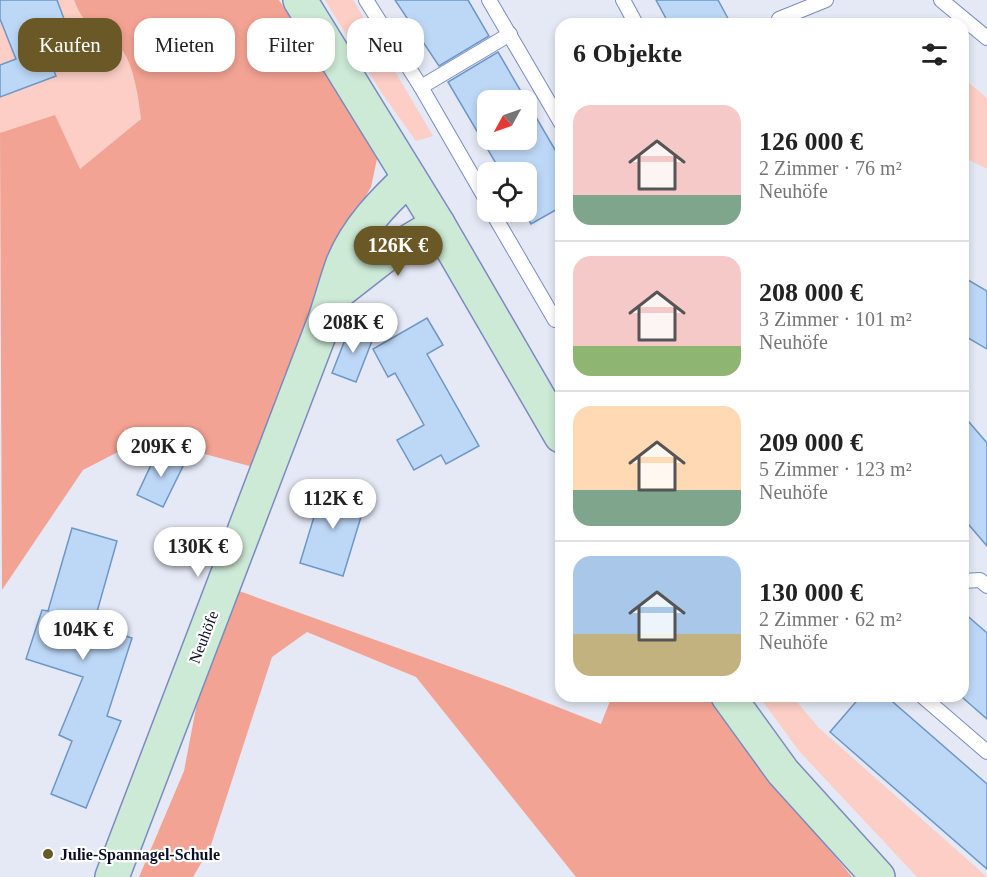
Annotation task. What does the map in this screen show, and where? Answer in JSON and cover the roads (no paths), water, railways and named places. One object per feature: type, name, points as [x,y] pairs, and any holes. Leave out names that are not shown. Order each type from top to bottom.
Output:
[{"type":"street","points":[[300,0],[438,224],[555,426]]},
{"type":"street","name":"Neuhöfe","points":[[111,877],[333,296],[343,264],[353,243],[380,205],[409,178]]},
{"type":"street","points":[[333,296],[382,257],[438,224]]},
{"type":"street","points":[[732,702],[783,772],[878,877]]},
{"type":"lane","points":[[366,0],[421,87],[477,184]]},
{"type":"lane","points":[[489,0],[555,113]]},
{"type":"lane","points":[[623,0],[633,18]]},
{"type":"lane","points":[[781,18],[826,0]]},
{"type":"lane","points":[[941,0],[963,18]]},
{"type":"lane","points":[[969,23],[987,38]]},
{"type":"lane","points":[[421,87],[510,34]]},
{"type":"lane","points":[[498,222],[555,320]]},
{"type":"lane","points":[[969,581],[980,580],[987,586]]},
{"type":"lane","points":[[929,702],[987,752]]},
{"type":"place","name":"Julie-Spannagel-Schule","points":[[48,854]]}]
